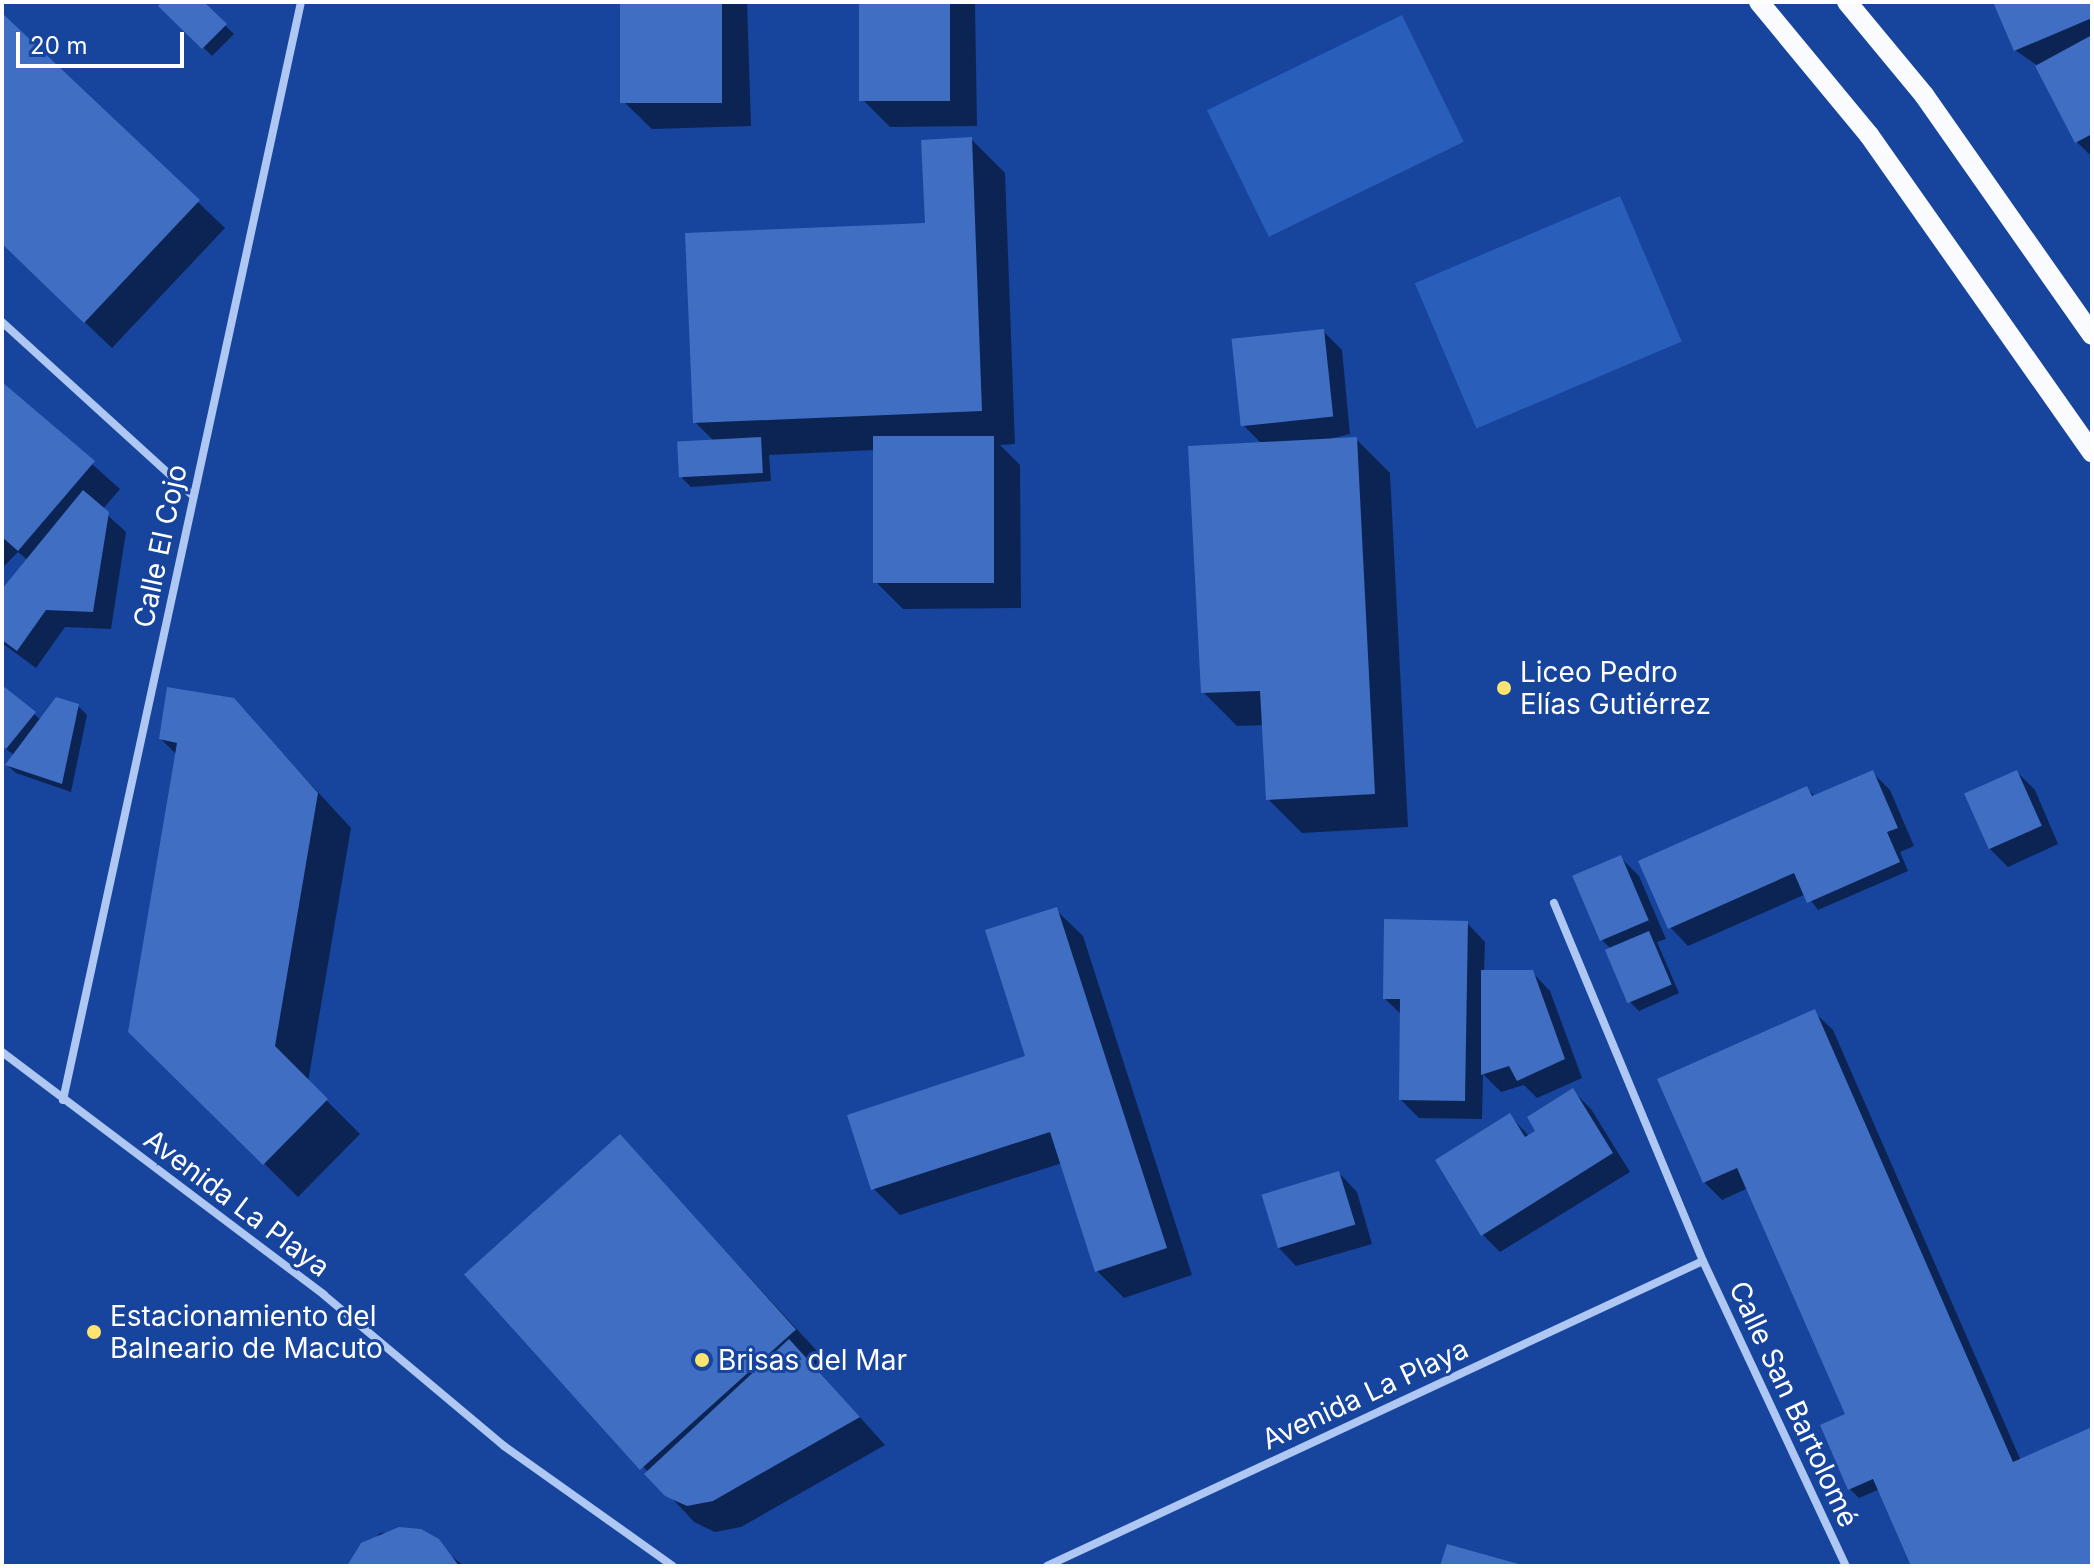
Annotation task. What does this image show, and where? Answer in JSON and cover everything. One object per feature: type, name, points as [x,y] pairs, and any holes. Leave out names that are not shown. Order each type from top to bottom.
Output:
[{"type":"main road","points":[[1759,2],[1869,135],[2092,452]]},
{"type":"main road","points":[[1847,2],[1924,95],[2092,335]]},
{"type":"street","name":"Calle El Cojo","points":[[63,1100],[301,2]]},
{"type":"street","points":[[2,322],[193,496]]},
{"type":"street","name":"Calle San Bartolomé","points":[[1554,903],[1703,1261],[1846,1566]]},
{"type":"street","name":"Avenida La Playa","points":[[2,1052],[324,1295],[504,1446],[673,1566]]},
{"type":"street","name":"Avenida La Playa","points":[[1047,1566],[1703,1261]]},
{"type":"shaded area","points":[[1402,15],[1464,142],[1269,237],[1207,110]]},
{"type":"shaded area","points":[[1620,196],[1682,341],[1476,429],[1415,283]]},
{"type":"building","points":[[162,2],[204,2],[227,24],[202,49],[158,6]]},
{"type":"building","points":[[620,2],[722,2],[722,103],[620,103]]},
{"type":"building","points":[[859,2],[950,2],[950,101],[859,101]]},
{"type":"building","points":[[1993,2],[2092,2],[2092,18],[2014,51]]},
{"type":"building","points":[[2,13],[200,200],[84,323],[2,244]]},
{"type":"building","points":[[2092,35],[2092,134],[2075,143],[2035,66]]},
{"type":"building","points":[[972,137],[982,411],[693,423],[685,233],[925,223],[921,140]]},
{"type":"building","points":[[1324,329],[1333,417],[1241,426],[1232,339]]},
{"type":"building","points":[[2,382],[95,461],[18,551],[2,537]]},
{"type":"building","points":[[873,436],[994,436],[994,583],[873,583]]},
{"type":"building","points":[[761,437],[763,473],[679,477],[677,441]]},
{"type":"building","points":[[1357,437],[1375,794],[1266,800],[1260,691],[1201,693],[1188,446]]},
{"type":"building","points":[[83,490],[109,512],[93,612],[46,610],[17,651],[2,640],[2,589]]},
{"type":"building","points":[[2,685],[36,712],[6,749],[2,746]]},
{"type":"building","points":[[167,687],[234,698],[318,793],[275,1046],[328,1099],[263,1165],[128,1032],[177,743],[159,739]]},
{"type":"building","points":[[56,697],[79,704],[62,784],[5,765]]},
{"type":"building","points":[[1873,770],[1898,828],[1887,832],[1900,862],[1807,903],[1794,873],[1668,929],[1638,861],[1807,786],[1812,796]]},
{"type":"building","points":[[2017,770],[2042,826],[1989,849],[1964,794]]},
{"type":"building","points":[[1621,855],[1649,920],[1600,941],[1572,876]]},
{"type":"building","points":[[1057,907],[1167,1248],[1095,1272],[1050,1132],[871,1190],[847,1115],[1025,1056],[985,930]]},
{"type":"building","points":[[1384,919],[1468,921],[1465,1101],[1399,1100],[1400,999],[1383,999]]},
{"type":"building","points":[[1649,931],[1672,984],[1627,1003],[1605,950]]},
{"type":"building","points":[[1481,970],[1533,970],[1565,1059],[1517,1081],[1509,1066],[1481,1075]]},
{"type":"building","points":[[1815,1009],[2013,1462],[2092,1427],[2092,1566],[1911,1566],[1873,1479],[1848,1490],[1820,1425],[1845,1414],[1737,1168],[1703,1183],[1657,1079]]},
{"type":"building","points":[[1573,1088],[1613,1153],[1481,1236],[1435,1160],[1510,1113],[1525,1137],[1535,1131],[1527,1117]]},
{"type":"building","points":[[620,1134],[796,1329],[640,1470],[464,1275]]},
{"type":"building","points":[[1339,1171],[1355,1225],[1278,1248],[1262,1195]]},
{"type":"building","points":[[789,1339],[860,1417],[713,1501],[687,1506],[665,1496],[644,1474]]},
{"type":"building","points":[[399,1527],[421,1529],[439,1539],[459,1566],[347,1566],[361,1543]]},
{"type":"building","points":[[1447,1544],[1522,1565],[1522,1566],[1440,1566]]},
{"type":"place","name":"Liceo Pedro Elías Gutiérrez","points":[[1504,688]]},
{"type":"place","name":"Estacionamiento del Balneario de Macuto","points":[[94,1332]]},
{"type":"place","name":"Brisas del Mar","points":[[702,1360]]}]
